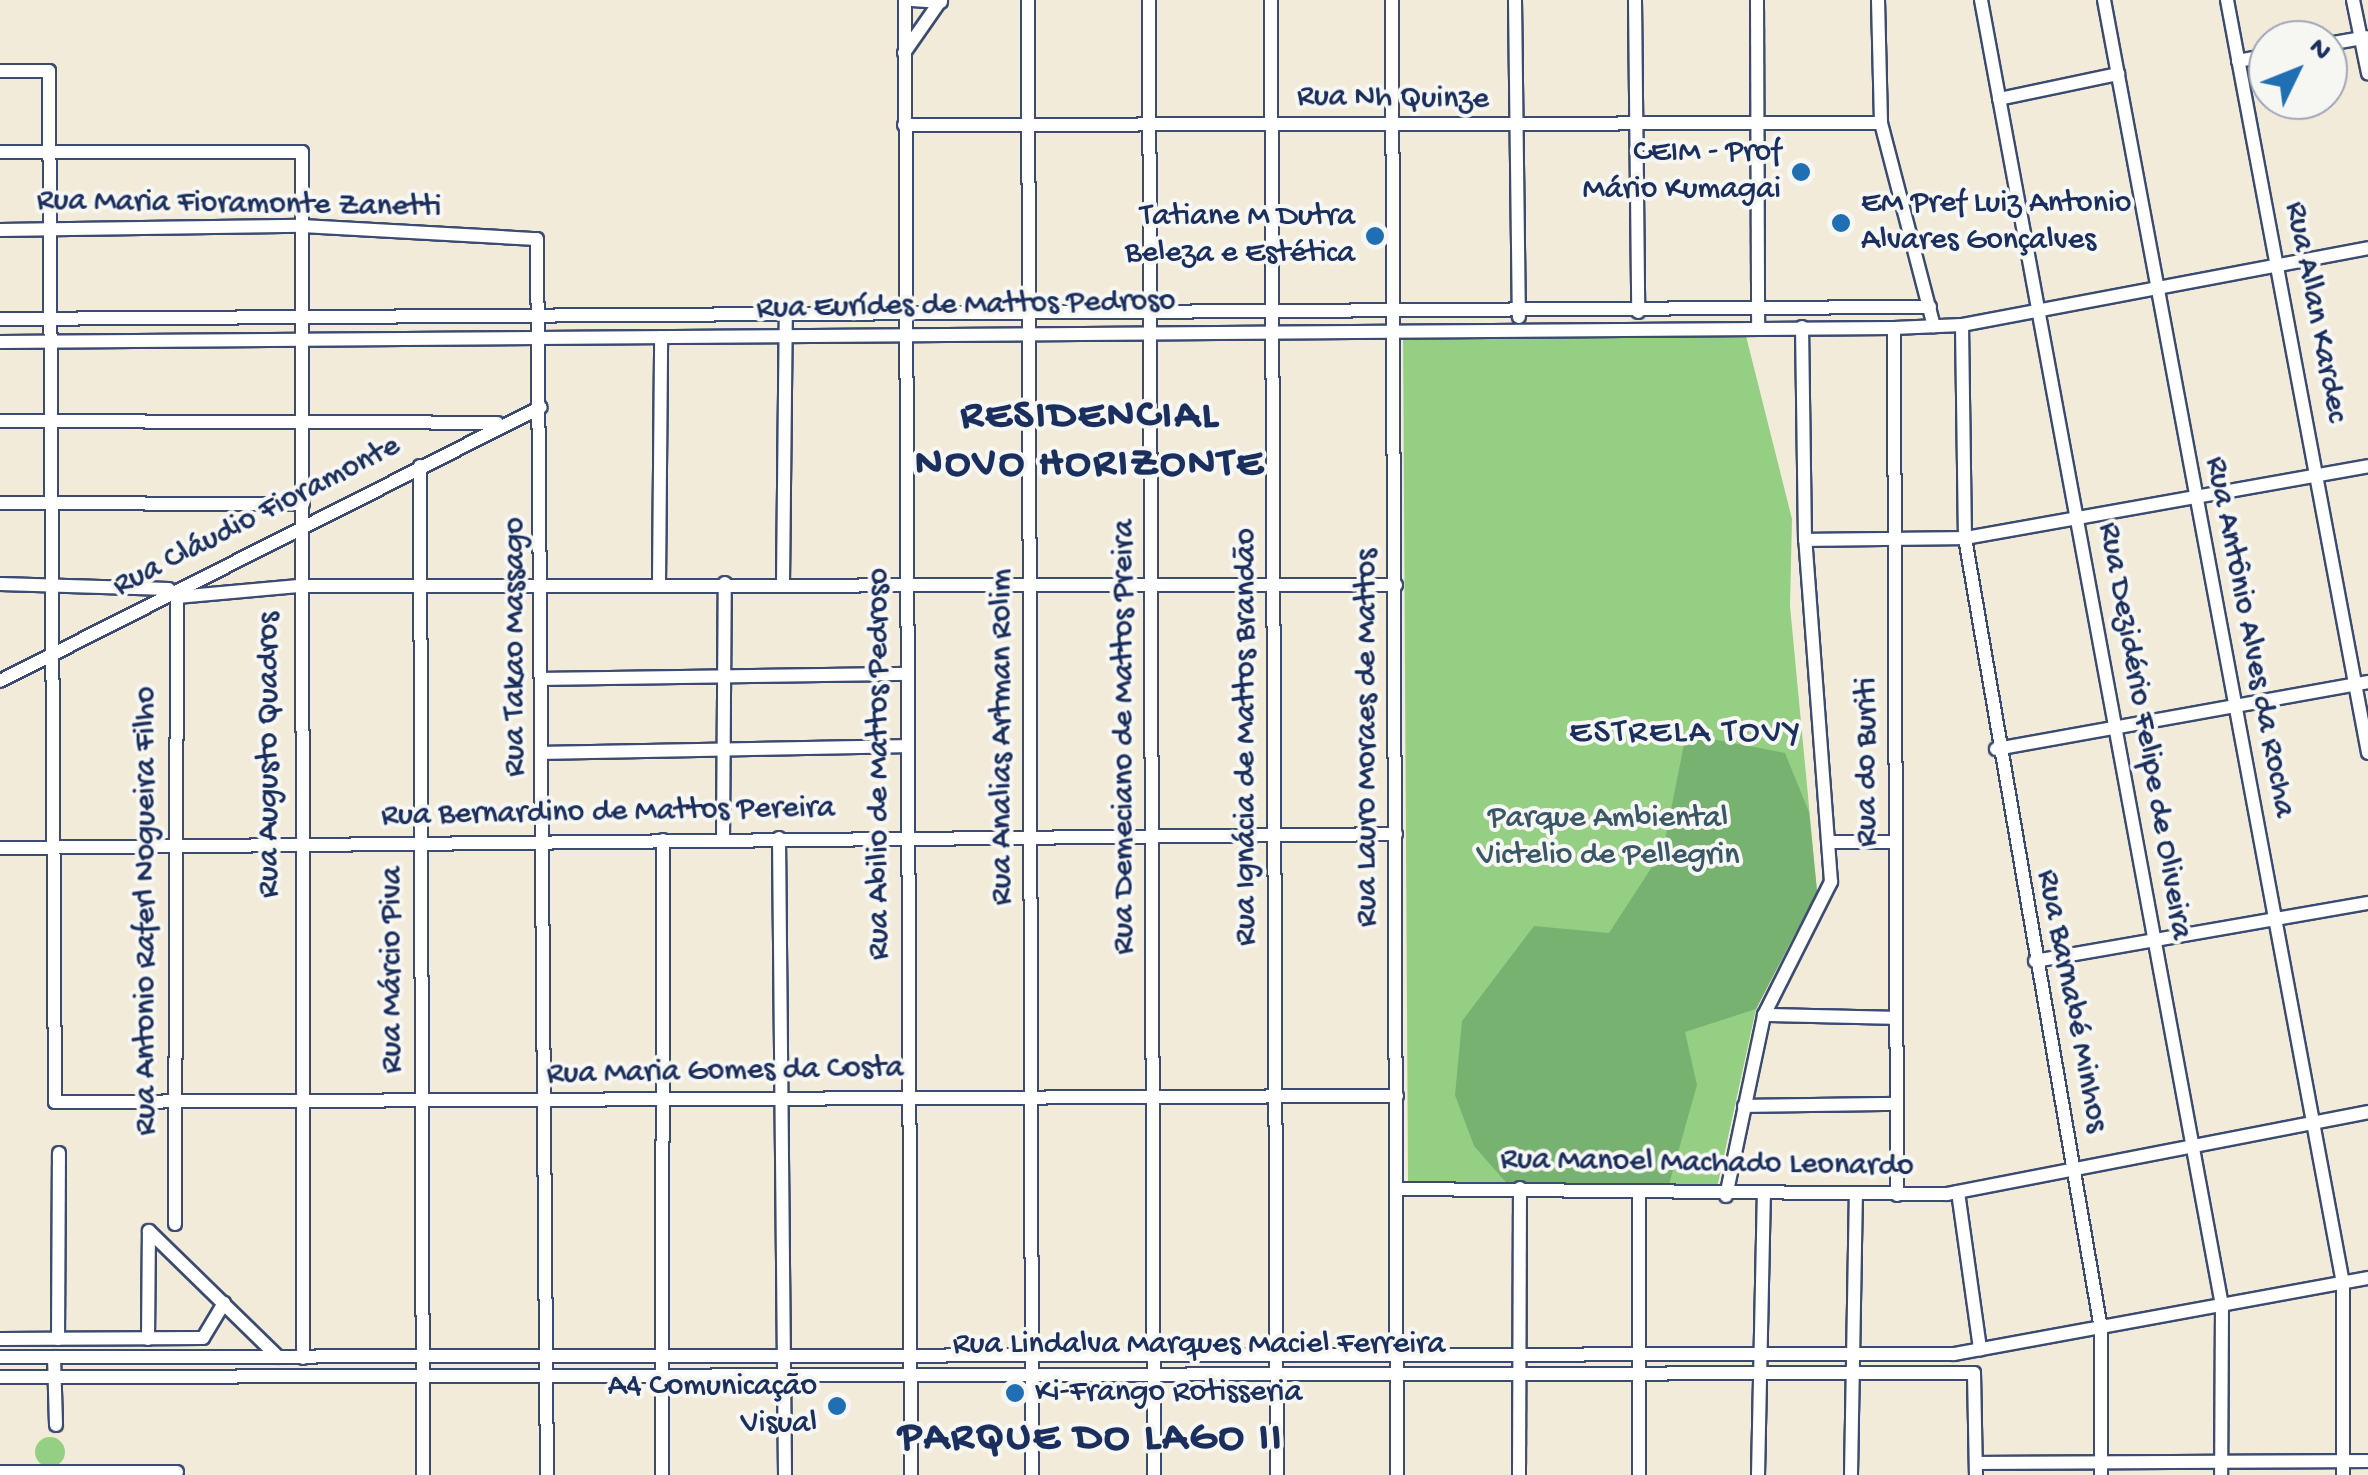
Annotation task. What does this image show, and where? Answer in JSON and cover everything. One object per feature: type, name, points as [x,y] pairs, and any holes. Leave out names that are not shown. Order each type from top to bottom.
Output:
[{"type":"street","points":[[908,0],[941,1]]},
{"type":"street","name":"Rua Abilio de Mattos Pedroso","points":[[908,0],[904,125],[911,1475]]},
{"type":"street","name":"Rua Analias Artman Rolim","points":[[1028,0],[1032,1475]]},
{"type":"street","name":"Rua Demeciano de Mattos Preira","points":[[1149,0],[1154,1475]]},
{"type":"street","name":"Rua Ignácia de Mattos Brandão","points":[[1271,0],[1276,1475]]},
{"type":"street","name":"Rua Lauro Moraes de Mattos","points":[[1392,0],[1397,1475]]},
{"type":"street","points":[[1514,0],[1520,328]]},
{"type":"street","points":[[1635,0],[1639,328]]},
{"type":"street","points":[[1757,0],[1758,327]]},
{"type":"street","points":[[1878,0],[1881,123],[1934,326]]},
{"type":"street","name":"Rua Dezidério Felipe de Oliveira","points":[[1981,0],[2222,1306],[2221,1475]]},
{"type":"street","name":"Rua Antônio Alves da Rocha","points":[[2104,0],[2343,1283],[2343,1468]]},
{"type":"street","name":"Rua Allan Kardec","points":[[2226,0],[2362,683],[2368,752]]},
{"type":"street","points":[[2353,0],[2365,37],[2368,73]]},
{"type":"street","points":[[904,53],[941,1]]},
{"type":"street","points":[[2238,61],[2248,59]]},
{"type":"street","points":[[0,71],[49,71],[52,847]]},
{"type":"street","points":[[1999,99],[2118,74]]},
{"type":"street","name":"Rua Nh Quinze","points":[[904,125],[1635,128],[1881,123]]},
{"type":"street","points":[[0,152],[49,152]]},
{"type":"street","name":"Rua Augusto Quadros","points":[[49,152],[302,152],[305,422],[299,586],[296,1102],[303,1358]]},
{"type":"street","name":"Rua Maria Fioramonte Zanetti","points":[[0,230],[302,226],[536,239]]},
{"type":"street","name":"Rua Takao Massago","points":[[536,239],[542,337],[547,1475]]},
{"type":"street","name":"Rua Eurídes de Mattos Pedroso","points":[[0,342],[303,334],[786,337],[1394,328],[1894,328],[1962,325],[2368,248]]},
{"type":"street","name":"Rua Eurídes de Mattos Pedroso","points":[[0,319],[905,308],[1393,307],[1519,311],[1930,306]]},
{"type":"street","points":[[784,582],[786,309]]},
{"type":"street","name":"Rua Barnabé Minhos","points":[[1962,325],[1964,538],[1996,749],[2102,1329],[2101,1468]]},
{"type":"street","points":[[1726,1196],[1764,1014],[1827,900],[1828,842],[1804,540],[1802,327]]},
{"type":"street","name":"Rua do Buriti","points":[[1894,328],[1898,1195]]},
{"type":"street","points":[[659,583],[662,337]]},
{"type":"street","name":"Rua Cláudio Fioramonte","points":[[0,681],[175,594],[303,521],[541,407]]},
{"type":"street","points":[[0,422],[501,423]]},
{"type":"street","name":"Rua Márcio Piva","points":[[420,466],[423,1475]]},
{"type":"street","points":[[1804,540],[1895,542],[1964,538],[2193,492],[2368,466]]},
{"type":"street","points":[[0,504],[303,504]]},
{"type":"street","points":[[0,584],[50,583],[175,594],[419,584],[1396,584]]},
{"type":"street","points":[[724,839],[725,583]]},
{"type":"street","name":"Rua Antonio Raferl Nogueira Filho","points":[[175,594],[175,1224]]},
{"type":"street","points":[[0,669],[20,670]]},
{"type":"street","points":[[543,679],[907,674]]},
{"type":"street","points":[[1996,749],[2362,683]]},
{"type":"street","points":[[544,752],[907,746]]},
{"type":"street","name":"Rua Bernardino de Mattos Pereira","points":[[0,848],[1396,834]]},
{"type":"street","points":[[779,838],[785,1475]]},
{"type":"street","points":[[662,1475],[663,840]]},
{"type":"street","points":[[1828,842],[1896,842]]},
{"type":"street","name":"Rua Maria Gomes da Costa","points":[[52,847],[55,1102],[545,1103],[1030,1094],[1396,1096]]},
{"type":"street","points":[[2035,961],[2368,903]]},
{"type":"street","points":[[1764,1014],[1895,1018]]},
{"type":"street","points":[[1744,1106],[1896,1104]]},
{"type":"street","name":"Rua Manoel Machado Leonardo","points":[[1398,1189],[1520,1188],[1639,1196],[1958,1192],[2074,1165],[2368,1112]]},
{"type":"street","points":[[58,1339],[59,1153]]},
{"type":"street","points":[[1519,1475],[1520,1188]]},
{"type":"street","points":[[1958,1192],[1980,1350]]},
{"type":"street","points":[[1639,1196],[1639,1475]]},
{"type":"street","points":[[1758,1475],[1764,1196]]},
{"type":"street","points":[[1851,1475],[1856,1196]]},
{"type":"street","points":[[148,1339],[149,1231],[278,1357]]},
{"type":"street","name":"Rua Lindalva Marques Maciel Ferreira","points":[[546,1365],[1032,1363],[1154,1370],[1398,1353],[1639,1355],[1980,1350],[2368,1278]]},
{"type":"street","points":[[0,1339],[204,1338],[220,1322],[224,1303]]},
{"type":"street","points":[[220,1322],[252,1333]]},
{"type":"street","points":[[54,1356],[56,1426]]},
{"type":"street","points":[[0,1357],[423,1358],[546,1365]]},
{"type":"street","points":[[262,1357],[264,1375]]},
{"type":"street","name":"Rua Lindalva Marques Maciel Ferreira","points":[[1276,1361],[1398,1373],[1974,1373],[1976,1469]]},
{"type":"street","points":[[0,1378],[422,1373],[546,1365]]},
{"type":"street","points":[[1976,1469],[2101,1468],[2221,1460],[2343,1468],[2368,1461]]},
{"type":"street","points":[[0,1472],[170,1473]]},
{"type":"green space","name":"Parque Ambiental Victelio de Pellegrin","points":[[1403,332],[1746,336],[1792,519],[1790,606],[1817,891],[1756,1009],[1717,1188],[1408,1181]]},
{"type":"green space","points":[[1686,734],[1785,753],[1809,812],[1817,891],[1756,1009],[1685,1032],[1697,1085],[1668,1188],[1511,1188],[1474,1146],[1455,1095],[1462,1021],[1534,926],[1609,933],[1663,850]]},
{"type":"green space","points":[[50,1437],[61,1441],[65,1452],[61,1463],[50,1467],[39,1463],[35,1452],[39,1441]]},
{"type":"place","name":"CEIM - Prof Mário Kumagai","points":[[1801,172]]},
{"type":"place","name":"EM Pref Luiz Antonio Alvares Gonçalves","points":[[1841,223]]},
{"type":"place","name":"Tatiane M Dutra Beleza e Estética","points":[[1375,236]]},
{"type":"place","name":"Ki-Frango Rotisseria","points":[[1015,1393]]},
{"type":"place","name":"A4 Comunicação Visual","points":[[837,1406]]},
{"type":"district","name":"RESIDENCIAL NOVO HORIZONTE","points":[[1090,442]]},
{"type":"district","name":"ESTRELA TOVY","points":[[1686,734]]},
{"type":"district","name":"PARQUE DO LAGO II","points":[[1091,1440]]}]
